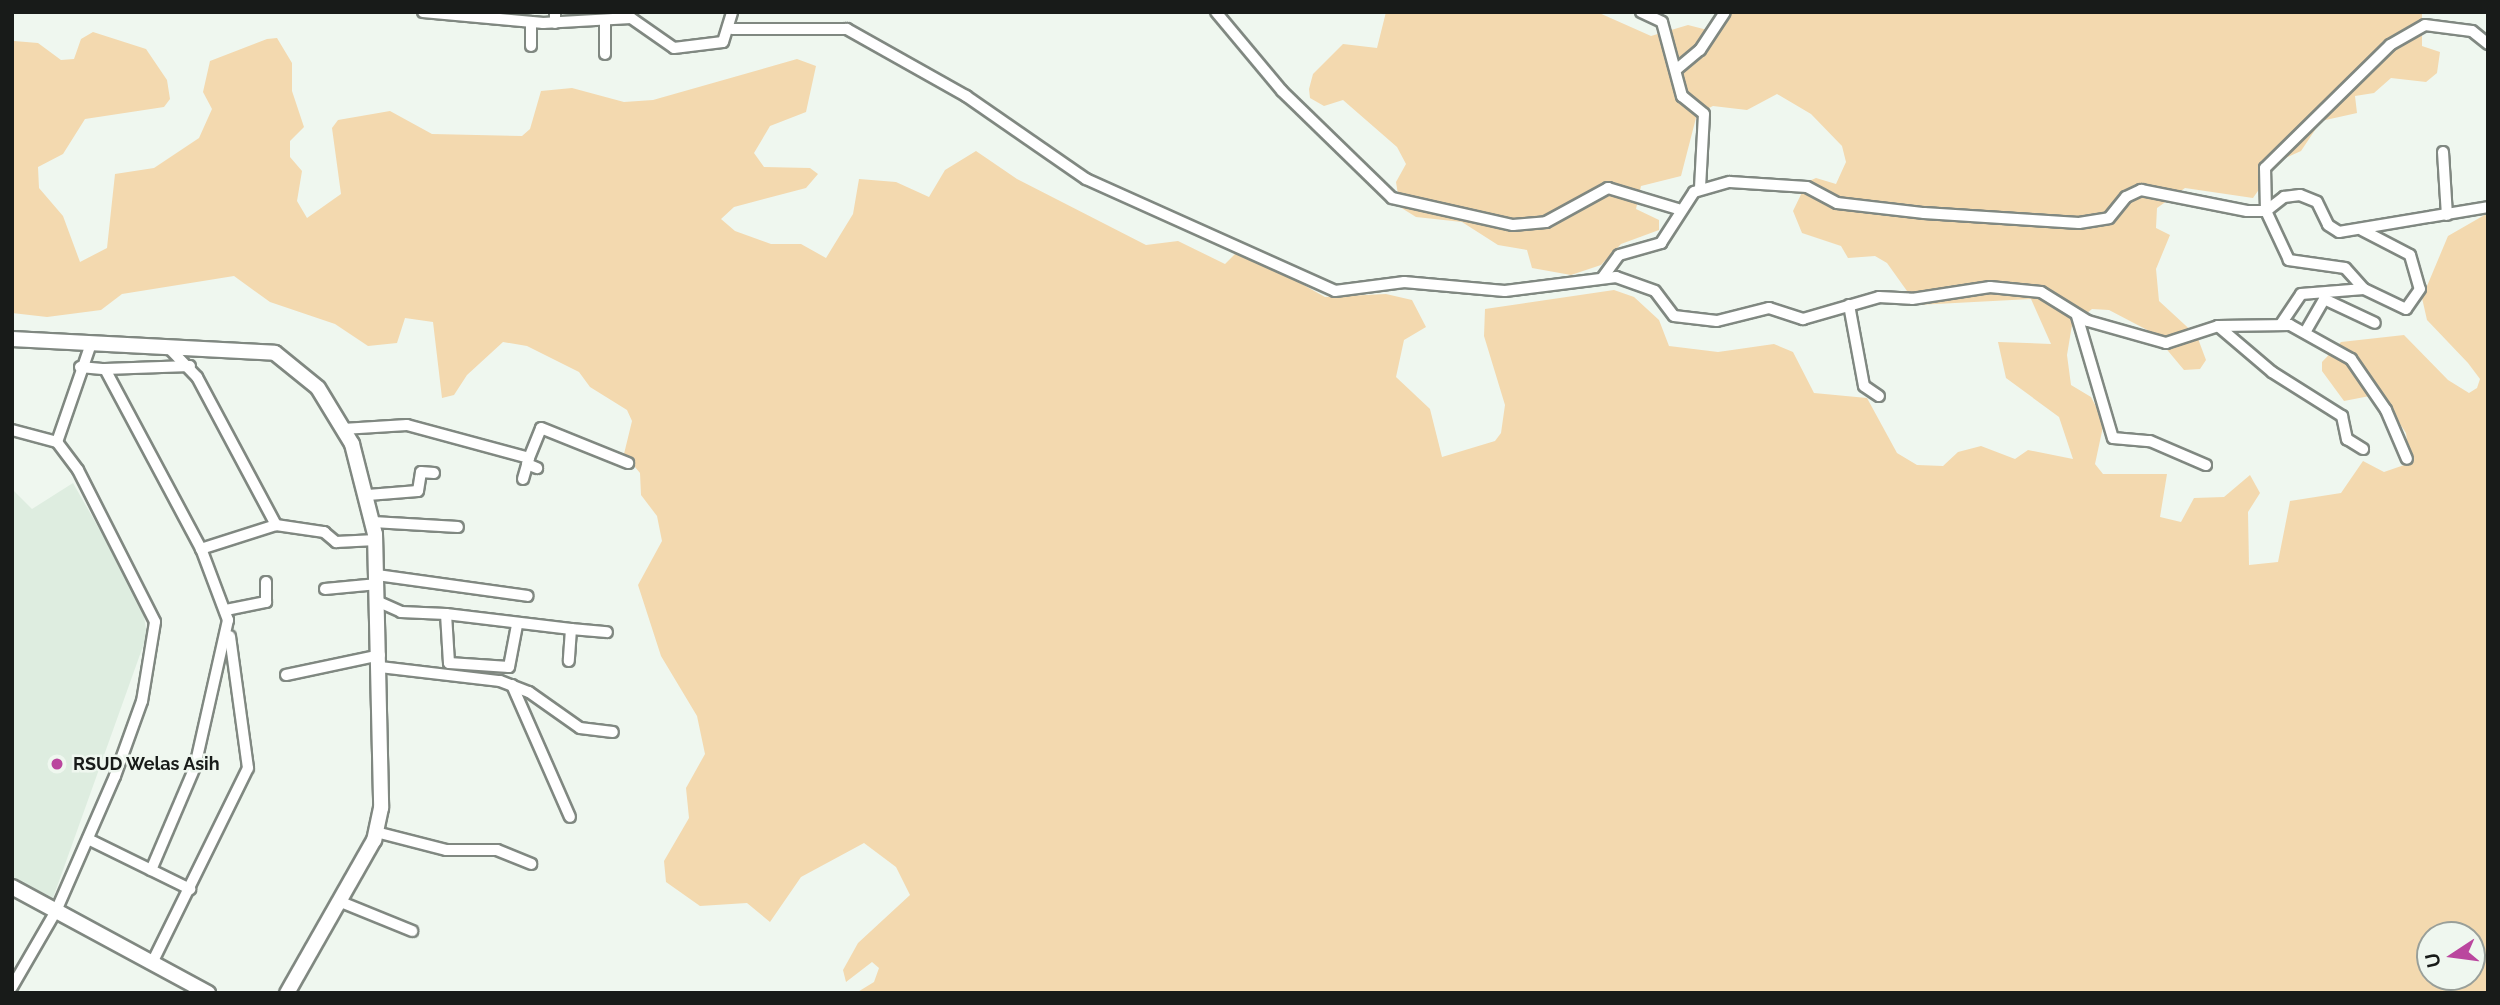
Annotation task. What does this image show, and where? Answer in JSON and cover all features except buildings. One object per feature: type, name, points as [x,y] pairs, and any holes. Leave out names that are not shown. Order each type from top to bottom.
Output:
[{"type":"main road","points":[[12,340],[275,353],[312,381],[344,429],[368,495],[376,540],[380,661],[376,832],[341,902],[287,993]]},
{"type":"main road","points":[[12,887],[153,961],[185,987],[208,993]]},
{"type":"street","points":[[424,12],[531,23],[555,18],[605,23],[631,15],[674,48],[723,42],[732,29],[732,12]]},
{"type":"street","points":[[1216,12],[1282,91],[1392,198],[1513,225],[1546,222],[1608,188],[1678,209]]},
{"type":"street","points":[[1641,12],[1662,22],[1677,69],[1682,96],[1704,114],[1700,188]]},
{"type":"street","points":[[1677,69],[1700,50],[1725,12]]},
{"type":"street","points":[[531,23],[531,46]]},
{"type":"street","points":[[605,23],[605,54]]},
{"type":"street","points":[[2359,229],[2410,255],[2420,277],[2420,289],[2406,309],[2364,289],[2345,268],[2290,260],[2266,211],[2266,168],[2390,45],[2429,24],[2472,31],[2488,44]]},
{"type":"street","points":[[732,29],[847,29],[966,96],[1086,179],[1335,291],[1404,282],[1505,291],[1603,277],[1654,290],[1669,313],[1685,319],[1717,321],[1769,309],[1803,319],[1849,305],[1990,286],[2041,292],[2077,316],[2166,344],[2218,326],[2281,324],[2307,329],[2351,359],[2386,410],[2407,459]]},
{"type":"street","points":[[2443,152],[2447,215]]},
{"type":"street","points":[[1603,277],[1619,255],[1661,243],[1678,209],[1700,188],[1746,182],[1807,187],[1837,203],[2079,223],[2109,218],[2126,197],[2141,190],[2266,211],[2284,197],[2300,195],[2317,202],[2328,225],[2359,229],[2488,207]]},
{"type":"street","points":[[2281,324],[2301,293],[2364,289]]},
{"type":"street","points":[[2307,329],[2324,299],[2375,323]]},
{"type":"street","points":[[1849,305],[1864,386],[1879,396]]},
{"type":"street","points":[[2077,316],[2113,438],[2150,441],[2206,465]]},
{"type":"street","points":[[2218,326],[2272,373],[2342,416],[2347,439],[2362,449]]},
{"type":"street","points":[[17,993],[12,988],[56,911],[88,839],[142,701],[155,622],[57,442],[80,367],[91,344]]},
{"type":"street","points":[[168,347],[190,366],[276,525]]},
{"type":"street","points":[[80,367],[104,369],[190,366]]},
{"type":"street","points":[[104,369],[201,549],[226,610],[240,678],[248,768],[153,961]]},
{"type":"street","points":[[344,429],[407,425],[531,464]]},
{"type":"street","points":[[523,479],[531,464],[541,428],[628,463]]},
{"type":"street","points":[[12,430],[57,442]]},
{"type":"street","points":[[368,495],[418,491],[421,472],[434,473]]},
{"type":"street","points":[[373,522],[458,527]]},
{"type":"street","points":[[201,549],[276,525],[324,532],[336,542],[376,540]]},
{"type":"street","points":[[325,589],[378,580],[528,596]]},
{"type":"street","points":[[226,610],[266,602],[266,583]]},
{"type":"street","points":[[379,602],[401,612],[446,614],[517,625],[607,632]]},
{"type":"street","points":[[446,614],[449,663],[509,667],[517,625]]},
{"type":"street","points":[[569,661],[571,629]]},
{"type":"street","points":[[151,870],[195,767],[229,632]]},
{"type":"street","points":[[286,676],[380,661],[512,685],[580,728],[613,732]]},
{"type":"street","points":[[219,677],[240,678]]},
{"type":"street","points":[[512,685],[570,817]]},
{"type":"street","points":[[376,832],[446,850],[498,850],[531,864]]},
{"type":"street","points":[[88,839],[190,889]]},
{"type":"street","points":[[341,902],[412,932]]},
{"type":"shaded area","points":[[1386,12],[1597,12],[1651,36],[1688,25],[1719,33],[1732,12],[2422,12],[2422,46],[2440,52],[2437,73],[2426,82],[2391,78],[2374,93],[2355,96],[2357,113],[2321,121],[2301,151],[2279,161],[2253,198],[2185,188],[2157,208],[2156,228],[2170,235],[2156,269],[2159,301],[2197,336],[2206,360],[2200,369],[2184,370],[2153,333],[2109,310],[2092,309],[2072,325],[2067,355],[2071,385],[2091,397],[2104,422],[2095,464],[2103,474],[2167,474],[2160,517],[2181,522],[2194,498],[2224,497],[2250,475],[2260,493],[2248,512],[2249,565],[2278,562],[2290,501],[2341,493],[2363,461],[2384,472],[2410,463],[2406,433],[2380,394],[2344,401],[2322,371],[2322,362],[2341,342],[2404,335],[2448,380],[2469,393],[2477,388],[2480,379],[2427,320],[2422,298],[2448,236],[2488,213],[2488,993],[856,993],[874,982],[879,968],[872,962],[846,982],[843,970],[858,943],[910,895],[896,867],[864,843],[801,877],[770,922],[747,903],[700,906],[666,882],[664,861],[689,818],[686,788],[705,754],[697,716],[661,656],[638,585],[662,541],[657,516],[641,495],[640,473],[624,454],[632,421],[627,410],[590,387],[579,372],[527,346],[503,342],[467,375],[454,395],[442,398],[433,322],[405,318],[397,343],[368,346],[335,324],[270,302],[234,276],[122,294],[101,310],[47,317],[12,313],[14,41],[38,43],[61,60],[74,59],[81,39],[93,32],[146,49],[167,80],[170,99],[164,107],[85,119],[63,154],[38,167],[39,188],[63,216],[80,262],[107,248],[115,174],[154,168],[199,138],[212,109],[203,92],[210,61],[267,39],[277,38],[292,63],[292,91],[304,127],[290,141],[290,157],[302,171],[297,201],[307,218],[341,194],[332,128],[338,120],[390,111],[432,134],[522,136],[530,129],[541,91],[572,88],[624,102],[653,100],[797,59],[816,66],[806,112],[770,126],[754,153],[764,167],[810,168],[818,174],[806,188],[734,207],[721,219],[735,231],[771,244],[801,244],[826,258],[853,214],[859,179],[896,182],[929,197],[945,170],[976,151],[1017,179],[1146,245],[1178,241],[1225,264],[1236,253],[1257,259],[1325,297],[1386,294],[1412,300],[1426,327],[1404,340],[1396,377],[1430,409],[1442,457],[1495,441],[1501,433],[1505,405],[1484,336],[1485,309],[1614,290],[1634,297],[1659,320],[1669,346],[1718,352],[1774,344],[1793,352],[1814,393],[1867,398],[1897,453],[1917,465],[1943,466],[1958,452],[1981,446],[2015,459],[2028,450],[2073,459],[2059,417],[2006,378],[1998,342],[2051,344],[2031,299],[1917,305],[1887,263],[1875,256],[1848,258],[1841,246],[1802,233],[1793,211],[1807,182],[1816,178],[1836,184],[1846,162],[1842,146],[1811,114],[1777,94],[1747,110],[1713,106],[1697,114],[1681,176],[1641,186],[1636,209],[1659,220],[1659,230],[1621,244],[1601,265],[1571,275],[1532,268],[1527,250],[1498,245],[1462,222],[1416,217],[1400,207],[1396,182],[1406,164],[1397,147],[1343,100],[1324,106],[1310,98],[1309,89],[1313,74],[1343,44],[1377,48]]},
{"type":"shaded area","name":"RSUD Welas Asih","points":[[73,483],[142,604],[147,635],[53,898],[12,877],[12,489],[32,509]]},
{"type":"place","name":"RSUD Welas Asih","points":[[57,764]]}]
